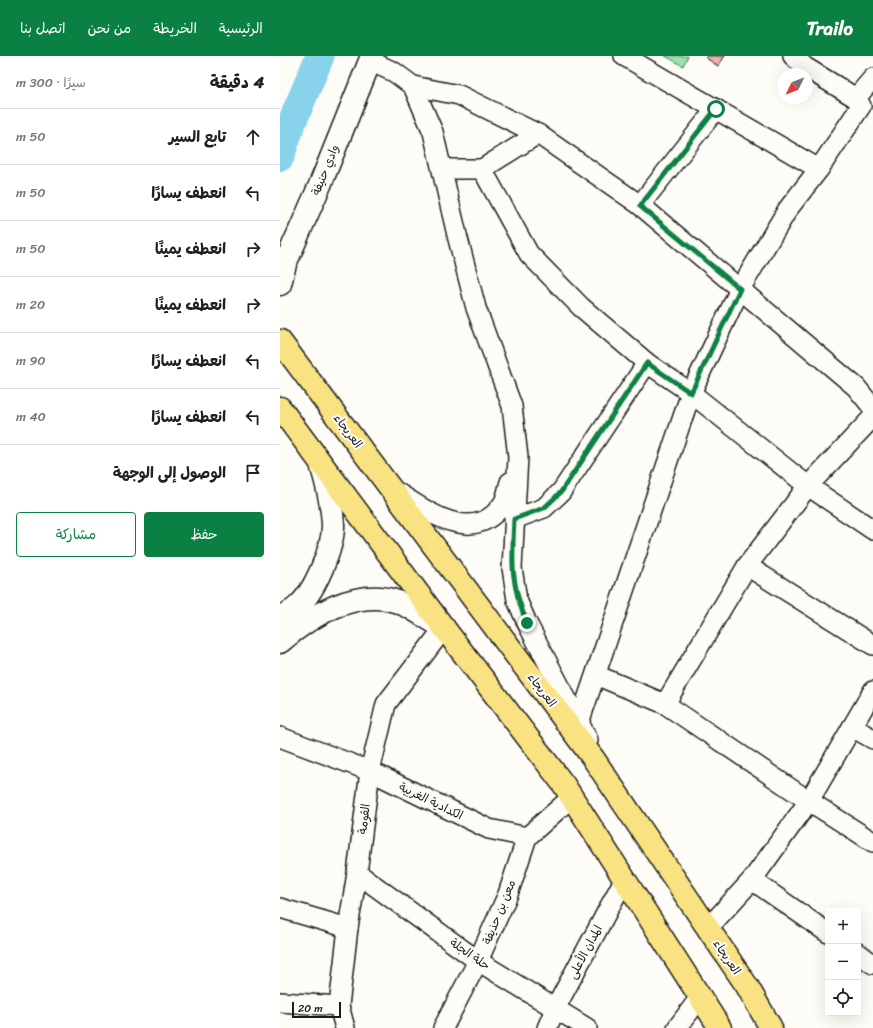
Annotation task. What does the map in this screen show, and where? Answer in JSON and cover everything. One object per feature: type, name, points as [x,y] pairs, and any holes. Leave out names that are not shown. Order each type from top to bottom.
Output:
[{"type":"main road","name":"العريجاء","points":[[280,341],[593,758],[708,928],[746,986],[771,1028]]},
{"type":"main road","points":[[280,408],[572,797],[701,996],[720,1028]]},
{"type":"street","points":[[624,56],[819,168]]},
{"type":"street","points":[[579,723],[691,393],[740,289],[788,209],[819,168],[861,106],[856,98],[805,67],[793,56]]},
{"type":"street","points":[[371,58],[413,86],[459,95],[538,134],[640,206],[856,387],[873,408]]},
{"type":"street","name":"وادي حنيفة","points":[[280,284],[285,264],[320,185],[371,58]]},
{"type":"street","points":[[856,98],[873,78]]},
{"type":"street","points":[[413,86],[433,132],[476,308],[512,406],[518,457],[512,568],[517,600],[527,623],[614,789]]},
{"type":"street","points":[[640,206],[716,109]]},
{"type":"street","points":[[442,169],[482,169],[538,134]]},
{"type":"street","points":[[482,169],[529,254],[581,307],[647,363],[691,393],[808,486],[873,530]]},
{"type":"street","points":[[514,519],[544,508],[561,492],[647,363]]},
{"type":"street","points":[[665,704],[747,566],[808,486],[873,417]]},
{"type":"street","points":[[391,489],[448,521],[464,524],[477,524],[490,518],[504,502],[518,457]]},
{"type":"street","points":[[280,617],[296,608],[315,586],[328,554],[333,526],[330,496],[320,461]]},
{"type":"street","points":[[747,566],[873,645]]},
{"type":"street","points":[[280,642],[295,629],[309,621],[329,610],[357,599],[383,599],[399,602],[444,628]]},
{"type":"street","name":"القومة","points":[[345,1028],[340,1006],[348,928],[358,873],[370,772],[386,704],[444,628]]},
{"type":"street","points":[[596,675],[665,704],[809,801],[873,842]]},
{"type":"street","points":[[708,928],[752,880],[809,801],[873,691]]},
{"type":"street","points":[[852,727],[873,739]]},
{"type":"street","name":"الكدادية الغربية","points":[[280,738],[370,772],[489,829],[527,837]]},
{"type":"street","points":[[527,837],[572,797]]},
{"type":"street","name":"معن بن حذيفة","points":[[443,1028],[478,961],[508,894],[527,837]]},
{"type":"street","name":"حلة الجلة","points":[[358,873],[478,961],[556,1007],[588,1028]]},
{"type":"street","name":"المدان الأعلى","points":[[547,1028],[556,1007],[625,878]]},
{"type":"street","points":[[752,880],[825,931]]},
{"type":"street","points":[[280,908],[348,928]]},
{"type":"street","points":[[677,1028],[701,996]]},
{"type":"street","points":[[280,1002],[340,1006]]},
{"type":"green space","points":[[665,56],[688,56],[683,66]]},
{"type":"building","points":[[708,56],[725,56],[718,66],[706,58]]},
{"type":"waterway","name":"وادي حنيفة","points":[[280,157],[290,127],[320,56]]},
{"type":"route","points":[[527,623],[517,600],[512,568],[514,519],[544,508],[553,502],[647,363],[691,393],[740,289],[640,206],[716,109]]}]
